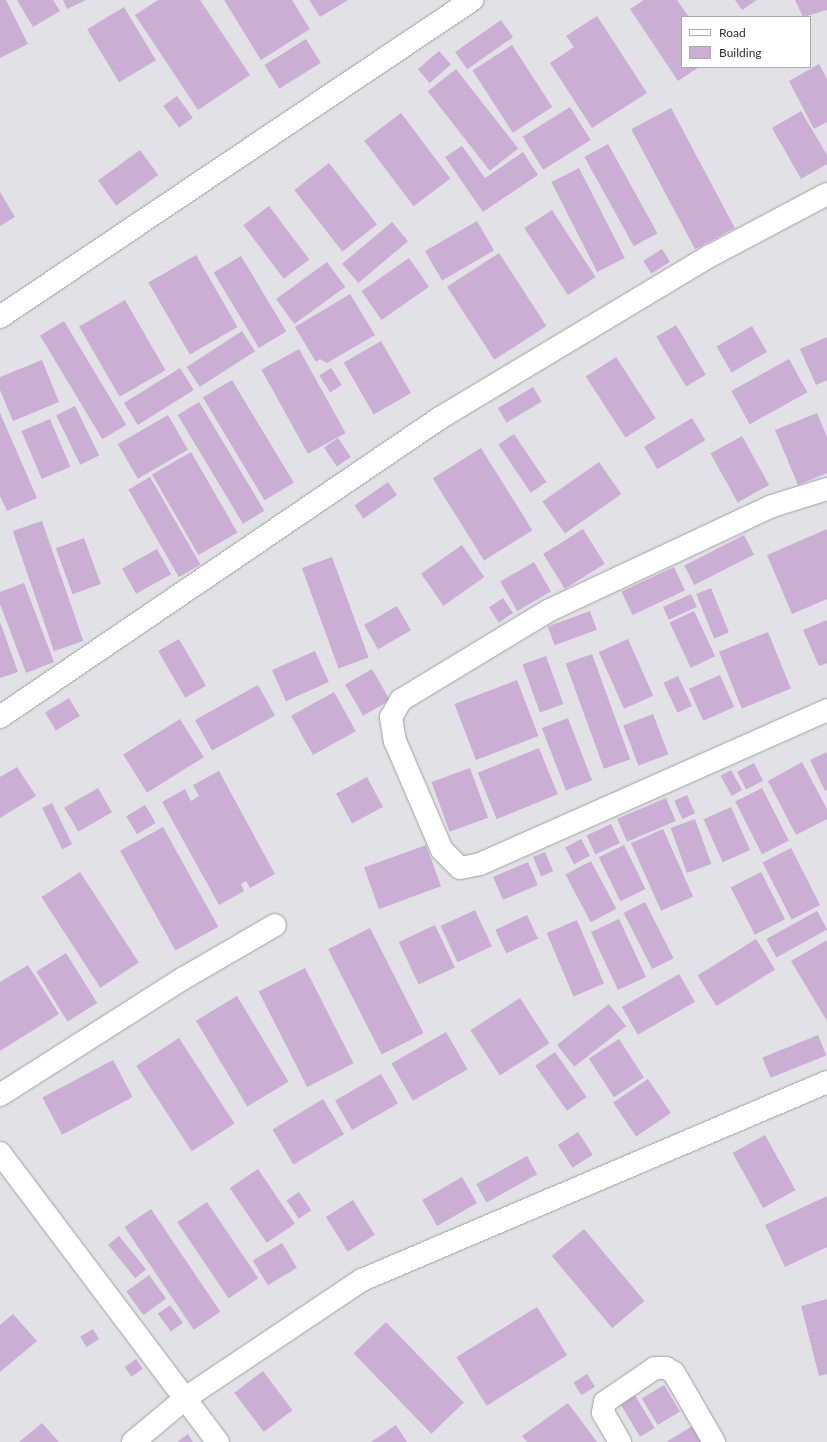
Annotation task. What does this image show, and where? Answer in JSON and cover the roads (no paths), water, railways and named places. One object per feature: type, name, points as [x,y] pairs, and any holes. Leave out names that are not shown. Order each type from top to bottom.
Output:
[{"type":"street","points":[[0,317],[472,0]]},
{"type":"street","points":[[0,716],[440,418],[710,256],[827,194]]},
{"type":"street","points":[[827,489],[772,506],[548,611],[401,700],[390,717],[395,740],[442,850],[460,868],[480,864],[827,710]]},
{"type":"street","points":[[0,1095],[184,978],[275,925]]},
{"type":"street","points":[[133,1442],[187,1397],[362,1280],[827,1082]]},
{"type":"street","points":[[0,1153],[187,1397],[218,1442]]},
{"type":"street","points":[[620,1442],[603,1413],[605,1402],[655,1368],[666,1368],[674,1373],[714,1442]]}]
